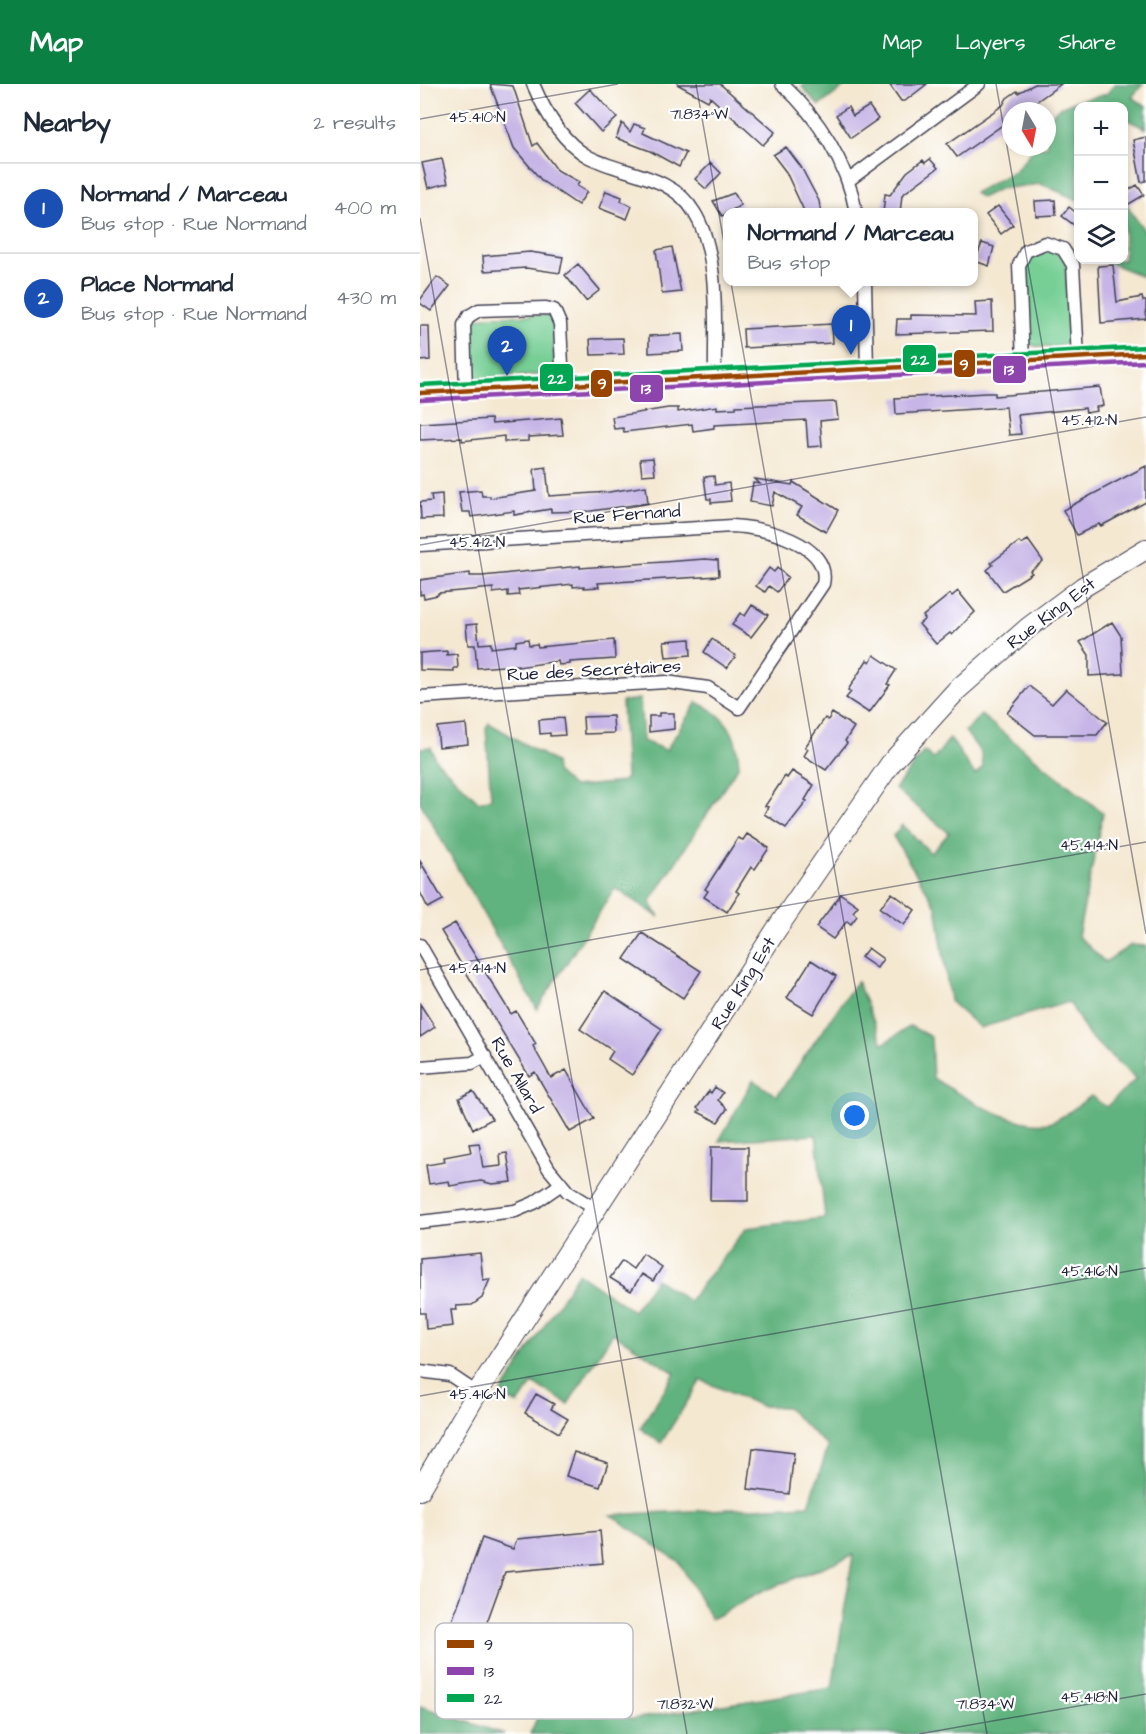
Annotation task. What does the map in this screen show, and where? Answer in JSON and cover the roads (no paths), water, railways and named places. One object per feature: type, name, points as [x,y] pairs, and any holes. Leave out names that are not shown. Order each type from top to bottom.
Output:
[{"type":"main road","name":"Rue King Est","points":[[420,1490],[477,1393],[776,930],[891,763],[957,690],[1029,627],[1083,587],[1145,552]]},
{"type":"street","points":[[533,84],[538,97],[568,141],[588,156],[645,176],[680,194],[694,212],[705,237],[710,262],[715,378]]},
{"type":"street","points":[[782,84],[812,116],[839,157],[849,180],[855,208]]},
{"type":"street","points":[[849,180],[979,84]]},
{"type":"street","points":[[1023,361],[1019,265],[1026,251],[1045,243],[1063,249],[1073,265],[1078,358]]},
{"type":"street","points":[[865,286],[867,369]]},
{"type":"street","points":[[466,391],[464,325],[469,316],[478,310],[546,308],[554,310],[560,324],[563,386]]},
{"type":"street","points":[[420,393],[1146,354]]},
{"type":"street","name":"Rue Fernand","points":[[420,545],[720,526],[754,527],[771,531],[798,544],[822,567]]},
{"type":"street","name":"Rue des Secrétaires","points":[[420,697],[666,682],[708,688],[739,708],[823,584],[822,567]]},
{"type":"street","name":"Rue Allard","points":[[420,945],[560,1185],[575,1198],[597,1210]]},
{"type":"street","points":[[420,1067],[472,1063],[485,1056]]},
{"type":"street","points":[[420,1222],[515,1211],[534,1203],[560,1185]]},
{"type":"street","points":[[420,1371],[450,1375],[477,1393]]},
{"type":"place","name":"Normand / Marceau","points":[[851,355]]},
{"type":"place","name":"Place Normand","points":[[507,376]]}]
